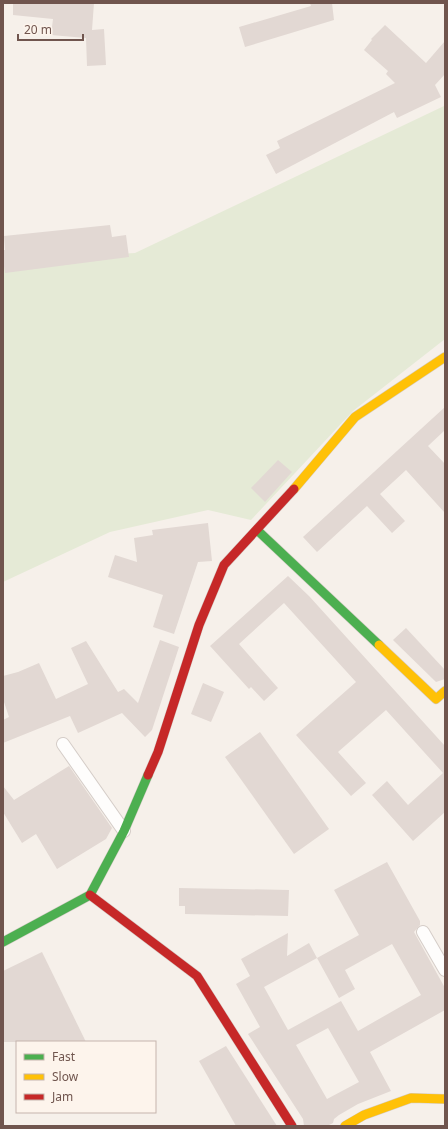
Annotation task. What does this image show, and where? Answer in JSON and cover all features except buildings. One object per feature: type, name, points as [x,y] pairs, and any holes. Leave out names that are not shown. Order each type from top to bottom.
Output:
[{"type":"street","points":[[3,942],[90,895],[124,831],[158,752],[199,625],[224,565],[292,491],[355,417],[445,357]]},
{"type":"street","points":[[257,530],[436,699],[445,691]]},
{"type":"street","points":[[90,895],[197,976],[292,1126]]},
{"type":"street","points":[[345,1126],[364,1115],[411,1098],[445,1099]]},
{"type":"lane","points":[[63,744],[124,831]]},
{"type":"lane","points":[[423,932],[445,970]]},
{"type":"green space","points":[[444,106],[445,339],[353,411],[251,520],[208,510],[110,532],[3,582],[3,261],[135,253]]},
{"type":"traffic: fast","points":[[257,530],[379,645]]},
{"type":"traffic: fast","points":[[3,942],[90,895],[124,831],[148,775]]},
{"type":"traffic: slow","points":[[294,489],[355,417],[445,357]]},
{"type":"traffic: slow","points":[[379,645],[436,699],[445,691]]},
{"type":"traffic: slow","points":[[345,1126],[364,1115],[411,1098],[445,1099]]},
{"type":"traffic: jam","points":[[148,775],[158,752],[199,625],[224,565],[294,489]]},
{"type":"traffic: jam","points":[[90,895],[197,976],[292,1126]]}]
